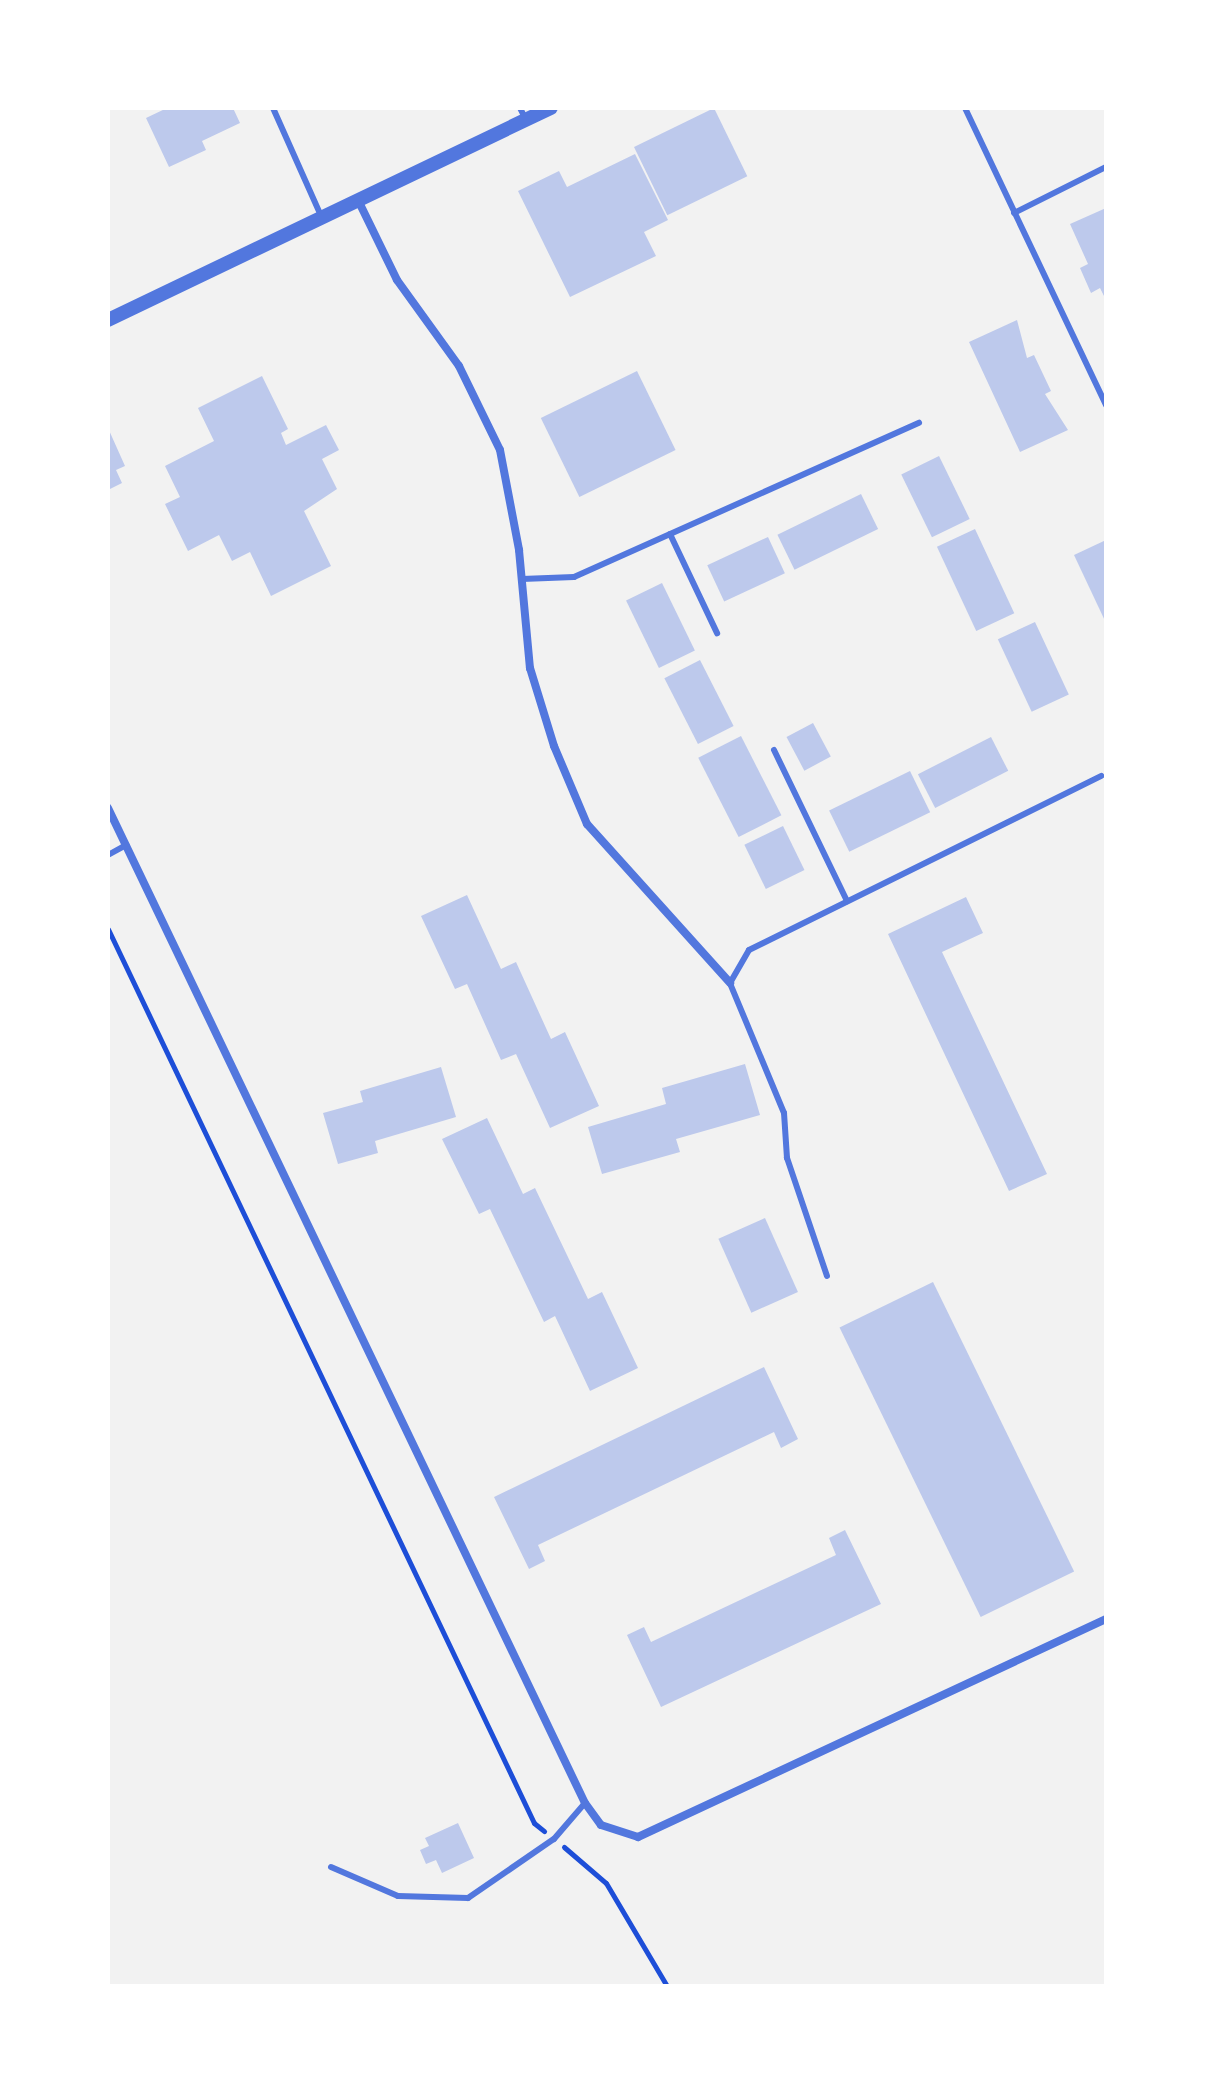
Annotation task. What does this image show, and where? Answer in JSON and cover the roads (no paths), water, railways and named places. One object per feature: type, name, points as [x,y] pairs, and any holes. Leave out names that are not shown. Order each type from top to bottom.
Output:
[{"type":"street","points":[[108,320],[322,218],[523,114],[551,108]]},
{"type":"street","points":[[358,200],[397,280],[459,366],[500,450],[522,579],[530,668],[554,746],[587,824],[730,983]]},
{"type":"street","points":[[108,808],[585,1803],[601,1825],[638,1837],[1106,1619]]},
{"type":"lane","points":[[273,108],[322,218]]},
{"type":"lane","points":[[965,108],[1106,405]]},
{"type":"lane","points":[[1014,213],[1106,167]]},
{"type":"lane","points":[[522,579],[574,577],[919,423]]},
{"type":"lane","points":[[670,534],[717,633]]},
{"type":"lane","points":[[774,750],[847,901]]},
{"type":"lane","points":[[827,1276],[787,1158],[784,1113],[730,983],[749,950],[1101,776]]},
{"type":"lane","points":[[108,855],[126,845]]},
{"type":"lane","points":[[331,1867],[398,1896],[468,1898],[554,1839],[585,1803]]}]
